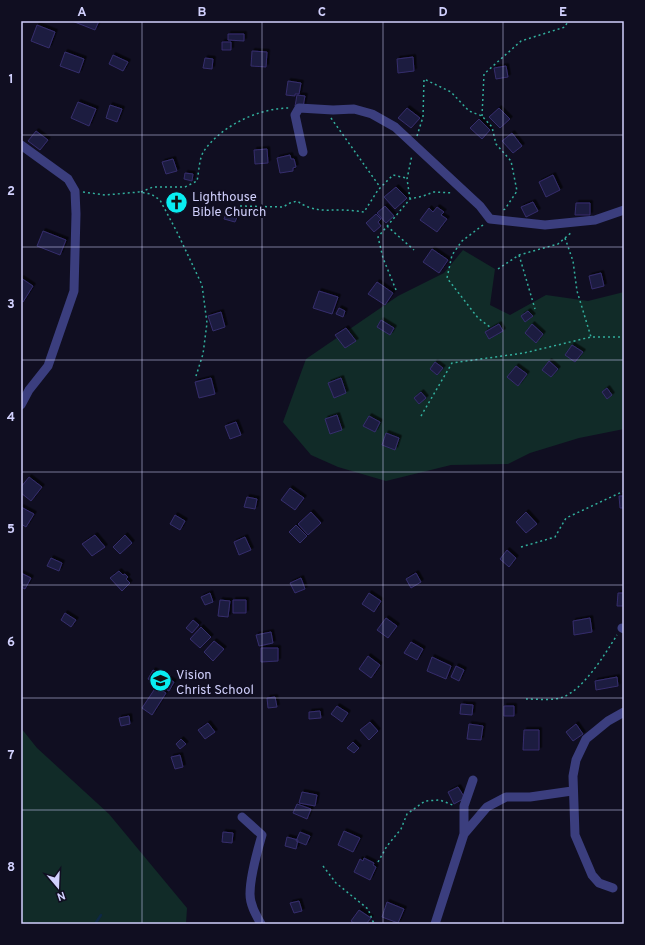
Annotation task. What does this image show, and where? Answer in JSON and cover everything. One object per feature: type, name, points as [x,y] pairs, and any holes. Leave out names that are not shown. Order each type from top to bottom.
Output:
[{"type":"street","points":[[303,152],[295,115],[299,108],[354,109],[372,114],[395,127],[480,206],[490,219],[545,225],[595,220],[624,210]]},
{"type":"street","points":[[21,145],[68,179],[75,191],[74,291],[48,366],[29,390],[21,405]]},
{"type":"street","points":[[613,888],[599,883],[592,875],[582,855],[575,835],[572,791],[576,760],[586,739],[608,721],[624,712]]},
{"type":"street","points":[[435,924],[464,834],[464,806],[473,780]]},
{"type":"street","points":[[464,834],[487,807],[506,797],[530,797],[572,791]]},
{"type":"street","points":[[242,817],[262,835],[257,853],[250,896],[255,913],[261,924]]},
{"type":"path","points":[[482,116],[484,74],[521,42],[566,26],[568,21]]},
{"type":"path","points":[[410,199],[407,178],[410,159],[423,117],[424,79],[451,92],[469,111],[482,116],[492,128],[496,144],[511,161],[517,190],[505,209],[462,240],[452,255],[448,278],[478,318],[490,327]]},
{"type":"path","points":[[140,192],[153,187],[185,187],[197,181],[203,152],[227,127],[278,108],[299,108]]},
{"type":"path","points":[[324,109],[380,187]]},
{"type":"path","points":[[240,206],[283,207],[290,203],[297,202],[306,208],[328,212],[342,210],[364,212],[380,187],[393,175],[407,178]]},
{"type":"path","points":[[75,191],[105,195],[140,192],[151,194],[160,200],[202,285],[207,323],[203,354],[196,376]]},
{"type":"path","points":[[396,290],[383,258],[378,237],[410,199],[434,192],[466,194]]},
{"type":"path","points":[[498,269],[519,255],[558,244],[584,221]]},
{"type":"path","points":[[388,226],[414,250]]},
{"type":"path","points":[[565,238],[573,261],[577,291],[591,337]]},
{"type":"path","points":[[519,255],[535,309]]},
{"type":"path","points":[[421,416],[452,363],[524,353],[591,337],[624,337]]},
{"type":"path","points":[[520,547],[555,537],[566,518],[624,492]]},
{"type":"path","points":[[526,699],[563,698],[573,691],[589,676],[623,628]]},
{"type":"path","points":[[378,862],[387,846],[401,829],[407,814],[425,801],[440,800],[452,806],[464,806]]},
{"type":"path","points":[[323,866],[336,883],[368,909],[374,924]]},
{"type":"green space","points":[[463,250],[495,269],[490,305],[510,315],[546,295],[588,301],[624,292],[624,429],[579,438],[530,453],[508,464],[451,465],[386,481],[338,467],[311,455],[283,422],[306,359],[398,296],[444,273]]},
{"type":"green space","points":[[21,728],[37,748],[109,814],[187,908],[186,924],[21,924]]},
{"type":"building","points":[[72,21],[99,21],[95,30]]},
{"type":"building","points":[[37,25],[55,32],[49,48],[31,41]]},
{"type":"building","points":[[228,34],[244,34],[244,41],[228,40]]},
{"type":"building","points":[[222,42],[231,42],[231,50],[222,50]]},
{"type":"building","points":[[252,51],[267,52],[266,67],[251,66]]},
{"type":"building","points":[[65,52],[84,59],[79,73],[60,66]]},
{"type":"building","points":[[113,55],[128,62],[123,71],[109,64]]},
{"type":"building","points":[[413,57],[414,71],[398,73],[397,59]]},
{"type":"building","points":[[205,58],[213,59],[212,69],[203,68]]},
{"type":"building","points":[[506,66],[508,77],[496,79],[494,68]]},
{"type":"building","points":[[288,81],[301,83],[299,94],[295,94],[295,96],[286,95]]},
{"type":"building","points":[[297,95],[305,96],[303,107],[295,106]]},
{"type":"building","points":[[78,102],[96,109],[89,126],[71,118]]},
{"type":"building","points":[[110,105],[122,109],[117,122],[106,118]]},
{"type":"building","points":[[407,108],[420,118],[411,128],[398,118]]},
{"type":"building","points":[[499,108],[510,119],[500,128],[489,117]]},
{"type":"building","points":[[479,119],[490,130],[482,139],[470,128]]},
{"type":"building","points":[[36,131],[48,140],[40,150],[28,141]]},
{"type":"building","points":[[512,133],[522,146],[513,153],[502,141]]},
{"type":"building","points":[[267,149],[268,163],[255,164],[254,150]]},
{"type":"building","points":[[290,155],[291,159],[294,159],[296,167],[293,168],[293,171],[280,173],[277,158]]},
{"type":"building","points":[[173,159],[177,171],[166,174],[162,162]]},
{"type":"building","points":[[185,173],[193,174],[192,181],[184,179]]},
{"type":"building","points":[[553,175],[560,190],[546,197],[539,182]]},
{"type":"building","points":[[396,187],[407,198],[395,209],[384,197]]},
{"type":"building","name":"Lighthouse Bible Church","points":[[181,196],[183,208],[172,210],[170,198]]},
{"type":"building","points":[[533,202],[538,211],[526,217],[521,207]]},
{"type":"building","points":[[576,203],[590,203],[590,215],[575,215]]},
{"type":"building","points":[[385,206],[394,216],[386,223],[377,213]]},
{"type":"building","points":[[437,207],[444,212],[441,215],[447,219],[437,232],[420,220],[429,208],[433,212]]},
{"type":"building","points":[[227,211],[238,215],[235,222],[224,219]]},
{"type":"building","points":[[376,214],[381,219],[378,222],[381,226],[374,232],[366,223]]},
{"type":"building","points":[[43,231],[66,240],[60,255],[37,246]]},
{"type":"building","points":[[432,249],[448,260],[439,273],[423,262]]},
{"type":"building","points":[[601,273],[604,286],[592,289],[589,276]]},
{"type":"building","points":[[21,278],[33,286],[23,302],[21,301]]},
{"type":"building","points":[[377,282],[393,293],[385,305],[368,294]]},
{"type":"building","points":[[319,291],[338,297],[332,314],[313,308]]},
{"type":"building","points":[[339,308],[345,311],[343,317],[336,314]]},
{"type":"building","points":[[528,311],[533,316],[525,322],[521,316]]},
{"type":"building","points":[[221,312],[225,327],[213,331],[208,316]]},
{"type":"building","points":[[381,320],[394,328],[390,335],[377,327]]},
{"type":"building","points":[[499,324],[503,331],[489,339],[485,332]]},
{"type":"building","points":[[532,324],[543,334],[536,343],[525,333]]},
{"type":"building","points":[[346,328],[356,341],[345,348],[335,335]]},
{"type":"building","points":[[572,345],[583,352],[575,362],[565,355]]},
{"type":"building","points":[[549,361],[558,369],[551,377],[542,370]]},
{"type":"building","points":[[435,362],[443,368],[437,375],[430,369]]},
{"type":"building","points":[[516,366],[527,374],[518,386],[507,377]]},
{"type":"building","points":[[211,378],[215,394],[199,398],[195,382]]},
{"type":"building","points":[[341,378],[346,393],[334,398],[328,383]]},
{"type":"building","points":[[607,388],[612,395],[607,399],[602,392]]},
{"type":"building","points":[[421,392],[426,398],[419,404],[414,398]]},
{"type":"building","points":[[337,415],[342,430],[330,434],[325,419]]},
{"type":"building","points":[[369,416],[380,422],[375,432],[363,426]]},
{"type":"building","points":[[236,422],[241,435],[230,439],[225,426]]},
{"type":"building","points":[[386,433],[399,438],[395,450],[382,445]]},
{"type":"building","points":[[29,477],[42,487],[31,501],[21,493],[21,487]]},
{"type":"building","points":[[290,488],[304,498],[295,510],[281,500]]},
{"type":"building","points":[[619,496],[624,496],[624,508],[620,508]]},
{"type":"building","points":[[247,497],[257,499],[255,509],[244,507]]},
{"type":"building","points":[[21,507],[34,514],[26,527],[21,524]]},
{"type":"building","points":[[311,512],[321,523],[308,535],[298,524]]},
{"type":"building","points":[[526,512],[537,524],[526,533],[516,522]]},
{"type":"building","points":[[175,515],[185,521],[180,530],[170,524]]},
{"type":"building","points":[[296,525],[307,536],[300,543],[289,532]]},
{"type":"building","points":[[95,535],[105,547],[92,556],[82,544]]},
{"type":"building","points":[[125,535],[132,543],[120,554],[113,547]]},
{"type":"building","points":[[245,537],[251,550],[239,555],[234,542]]},
{"type":"building","points":[[507,550],[516,558],[509,567],[500,559]]},
{"type":"building","points":[[51,558],[62,563],[59,571],[47,566]]},
{"type":"building","points":[[119,571],[128,577],[126,579],[130,583],[122,591],[110,578]]},
{"type":"building","points":[[21,573],[31,578],[25,589],[21,587]]},
{"type":"building","points":[[416,573],[421,582],[411,588],[406,579]]},
{"type":"building","points":[[301,578],[305,589],[295,593],[290,583]]},
{"type":"building","points":[[210,593],[213,602],[205,605],[201,597]]},
{"type":"building","points":[[369,593],[381,601],[374,612],[362,604]]},
{"type":"building","points":[[618,593],[624,593],[624,606],[617,606]]},
{"type":"building","points":[[220,600],[230,601],[228,617],[218,616]]},
{"type":"building","points":[[233,600],[246,600],[246,613],[233,613]]},
{"type":"building","points":[[65,613],[76,620],[71,627],[61,620]]},
{"type":"building","points":[[386,618],[397,626],[388,638],[377,630]]},
{"type":"building","points":[[590,618],[592,632],[574,635],[573,621]]},
{"type":"building","points":[[193,620],[199,625],[192,633],[186,628]]},
{"type":"building","points":[[201,627],[211,637],[200,648],[190,639]]},
{"type":"building","points":[[271,632],[273,643],[259,646],[256,635]]},
{"type":"building","points":[[214,641],[224,649],[213,661],[204,652]]},
{"type":"building","points":[[411,642],[423,649],[417,660],[404,653]]},
{"type":"building","points":[[261,648],[278,648],[278,661],[261,662]]},
{"type":"building","points":[[368,656],[380,665],[371,678],[359,669]]},
{"type":"building","points":[[432,657],[451,666],[446,679],[427,671]]},
{"type":"building","points":[[456,666],[464,670],[459,681],[451,677]]},
{"type":"building","name":"Vision Christ School","points":[[153,670],[174,682],[169,691],[148,679]]},
{"type":"building","points":[[617,677],[618,686],[596,690],[595,681]]},
{"type":"building","points":[[156,687],[166,693],[152,715],[142,708]]},
{"type":"building","points":[[275,697],[277,707],[268,708],[267,698]]},
{"type":"building","points":[[461,704],[473,705],[472,715],[460,714]]},
{"type":"building","points":[[337,706],[348,713],[342,722],[331,714]]},
{"type":"building","points":[[504,706],[514,706],[514,716],[504,716]]},
{"type":"building","points":[[320,711],[321,718],[309,719],[309,712]]},
{"type":"building","points":[[129,716],[130,724],[121,726],[119,718]]},
{"type":"building","points":[[370,722],[378,731],[369,740],[360,730]]},
{"type":"building","points":[[208,723],[215,732],[205,739],[198,730]]},
{"type":"building","points":[[469,724],[483,726],[481,740],[467,739]]},
{"type":"building","points":[[576,724],[583,734],[573,741],[566,732]]},
{"type":"building","points":[[524,730],[539,730],[539,750],[523,750]]},
{"type":"building","points":[[181,739],[186,744],[180,749],[176,744]]},
{"type":"building","points":[[353,742],[359,748],[354,753],[347,748]]},
{"type":"building","points":[[180,755],[183,767],[175,769],[171,757]]},
{"type":"building","points":[[458,787],[465,798],[454,804],[448,792]]},
{"type":"building","points":[[302,792],[317,795],[315,806],[299,803]]},
{"type":"building","points":[[297,804],[311,809],[307,819],[293,813]]},
{"type":"building","points":[[344,831],[360,838],[353,852],[338,845]]},
{"type":"building","points":[[223,832],[233,833],[232,843],[222,842]]},
{"type":"building","points":[[300,832],[310,836],[306,845],[296,841]]},
{"type":"building","points":[[287,837],[298,840],[296,849],[285,846]]},
{"type":"building","points":[[364,858],[374,863],[373,865],[376,867],[370,880],[354,872],[360,859],[363,861]]},
{"type":"building","points":[[299,901],[302,911],[294,913],[290,903]]},
{"type":"building","points":[[387,902],[404,909],[398,923],[382,917]]},
{"type":"building","points":[[359,910],[371,918],[366,924],[355,924],[351,921]]},
{"type":"waterway","points":[[95,924],[101,915]]},
{"type":"place","name":"Lighthouse Bible Church","points":[[177,203]]},
{"type":"place","name":"Vision Christ School","points":[[161,681]]}]
